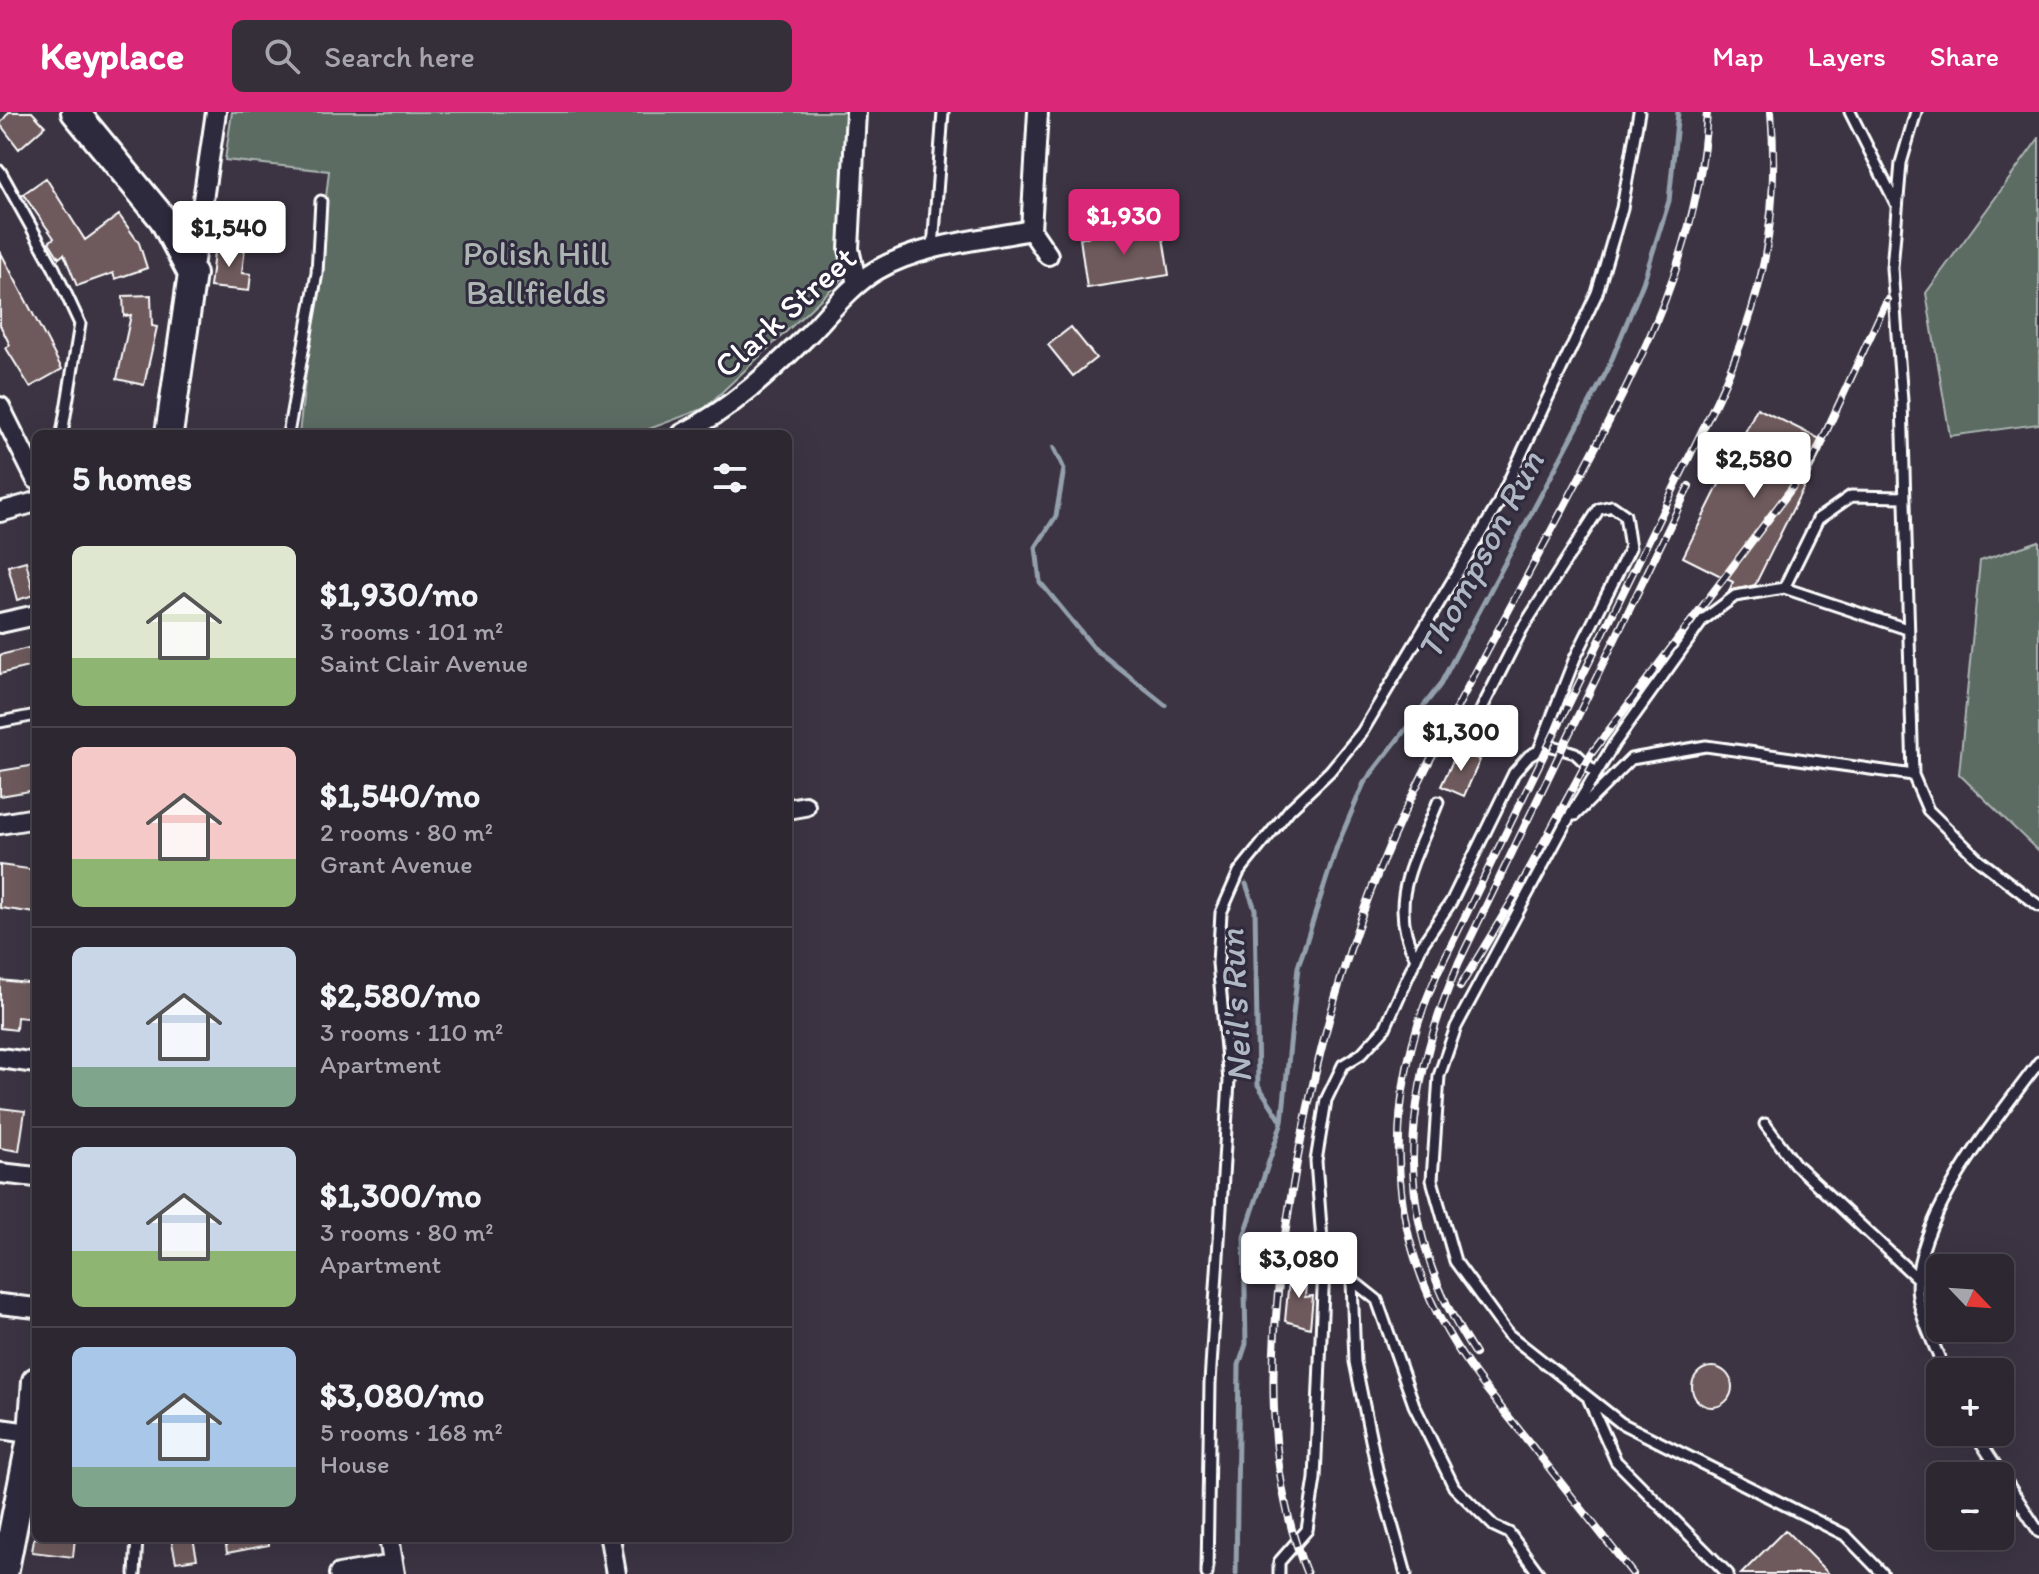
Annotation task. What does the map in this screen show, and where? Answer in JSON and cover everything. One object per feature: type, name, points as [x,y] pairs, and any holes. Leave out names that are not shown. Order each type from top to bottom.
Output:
[{"type":"street","points":[[75,112],[163,219],[192,274]]},
{"type":"street","points":[[170,430],[216,112]]},
{"type":"street","points":[[856,112],[849,249],[857,284]]},
{"type":"street","points":[[1038,112],[1031,230],[1048,255]]},
{"type":"street","name":"Clark Street","points":[[690,430],[715,415],[765,376],[857,284],[898,260],[1031,230]]},
{"type":"street","points":[[0,407],[32,471]]},
{"type":"street","points":[[0,512],[32,503]]},
{"type":"street","points":[[0,623],[32,616]]},
{"type":"street","points":[[0,824],[32,819]]},
{"type":"street","points":[[0,1058],[32,1062]]},
{"type":"street","points":[[0,1173],[32,1177]]},
{"type":"street","points":[[0,1304],[32,1308]]},
{"type":"street","points":[[0,1429],[32,1433]]},
{"type":"street","points":[[4,1559],[32,1441]]},
{"type":"street","points":[[339,1574],[394,1569],[390,1542]]},
{"type":"street","points":[[611,1542],[616,1574]]},
{"type":"lane","points":[[933,250],[943,112]]},
{"type":"lane","points":[[1207,1574],[1210,1398],[1229,1081],[1218,963],[1221,913],[1239,872],[1290,809],[1350,749],[1497,506],[1532,426],[1580,335],[1614,238],[1632,164],[1639,112]]},
{"type":"lane","points":[[1850,112],[1897,206]]},
{"type":"lane","points":[[1916,112],[1901,163],[1892,268],[1902,401],[1913,775],[1928,810],[1978,859],[2039,906]]},
{"type":"lane","points":[[0,171],[54,268],[80,324],[63,430]]},
{"type":"lane","points":[[289,430],[317,273],[321,201]]},
{"type":"lane","points":[[1784,588],[1818,519],[1851,496],[1904,497]]},
{"type":"lane","points":[[1472,728],[1522,629],[1599,509],[1612,506],[1625,515],[1630,548],[1575,658],[1539,750]]},
{"type":"lane","points":[[1883,1574],[1845,1535],[1621,1423],[1508,1334],[1455,1261],[1432,1180],[1439,1076],[1456,1027],[1564,826],[1596,773],[1703,620],[1735,596],[1784,588],[1907,629]]},
{"type":"lane","points":[[0,722],[32,716]]},
{"type":"lane","points":[[1279,1574],[1279,1562],[1307,1530],[1315,1479],[1324,1267],[1316,1161],[1326,1100],[1343,1065],[1361,1054],[1385,1028],[1416,959],[1451,902],[1514,773],[1529,756],[1549,745],[1563,747],[1587,761],[1596,773]]},
{"type":"lane","points":[[1564,826],[1631,759],[1706,746],[1913,775]]},
{"type":"lane","points":[[1416,959],[1403,933],[1402,894],[1438,802]]},
{"type":"lane","points":[[1940,1358],[1918,1296],[1920,1264],[1944,1196],[2039,1062]]},
{"type":"lane","points":[[1765,1124],[1795,1164],[1919,1280]]},
{"type":"lane","points":[[1324,1267],[1338,1269],[1377,1300],[1414,1405],[1454,1487],[1494,1526],[1509,1533],[1539,1574]]},
{"type":"lane","points":[[1352,1281],[1355,1362],[1378,1474],[1406,1574]]},
{"type":"lane","points":[[1587,1397],[1616,1461],[1728,1574]]},
{"type":"lane","points":[[1983,1446],[2039,1532]]},
{"type":"lane","points":[[135,1574],[137,1542]]},
{"type":"green space","name":"Polish Hill Ballfields","points":[[232,112],[847,112],[842,279],[705,408],[647,430],[299,430],[329,171],[225,160]]},
{"type":"green space","points":[[2039,138],[2039,424],[1950,436],[1926,293]]},
{"type":"green space","points":[[2039,541],[2039,852],[1959,774],[1980,561]]},
{"type":"building","points":[[9,112],[32,112],[45,126],[19,149],[0,124]]},
{"type":"building","points":[[46,178],[85,240],[119,215],[139,243],[147,268],[115,279],[113,273],[77,286],[64,254],[59,258],[49,242],[54,238],[23,194]]},
{"type":"building","points":[[1161,225],[1169,275],[1087,288],[1080,238]]},
{"type":"building","points":[[215,244],[245,247],[242,273],[251,274],[249,291],[210,287]]},
{"type":"building","points":[[0,251],[62,369],[30,387],[6,348],[10,345],[0,325]]},
{"type":"building","points":[[151,295],[152,326],[157,327],[144,385],[117,379],[131,315],[124,316],[123,296]]},
{"type":"building","points":[[1071,327],[1096,358],[1073,376],[1048,345]]},
{"type":"building","points":[[1757,408],[1826,442],[1755,585],[1729,591],[1733,582],[1683,557]]},
{"type":"building","points":[[26,561],[32,596],[17,600],[8,566]]},
{"type":"building","points":[[32,647],[32,666],[0,674],[0,655]]},
{"type":"building","points":[[1458,750],[1480,760],[1464,796],[1441,786]]},
{"type":"building","points":[[32,766],[32,791],[0,796],[0,771]]},
{"type":"building","points":[[0,865],[32,869],[32,912],[0,908]]},
{"type":"building","points":[[0,980],[32,984],[32,1019],[17,1017],[16,1030],[0,1028]]},
{"type":"building","points":[[0,1108],[25,1111],[19,1151],[0,1148]]},
{"type":"building","points":[[1290,1269],[1307,1271],[1305,1297],[1313,1296],[1310,1328],[1285,1321]]},
{"type":"building","points":[[1712,1367],[1726,1373],[1732,1387],[1726,1401],[1712,1407],[1698,1401],[1692,1387],[1698,1373]]},
{"type":"building","points":[[1785,1530],[1829,1574],[1741,1574]]},
{"type":"building","points":[[33,1542],[75,1542],[73,1557],[32,1552]]},
{"type":"building","points":[[172,1542],[194,1542],[197,1559],[176,1562]]},
{"type":"building","points":[[226,1542],[269,1542],[269,1545],[227,1553]]},
{"type":"waterway","name":"Thompson Run","points":[[1236,1574],[1239,1365],[1246,1344],[1244,1237],[1282,1122],[1298,967],[1337,846],[1364,783],[1440,685],[1607,371],[1643,283],[1669,201],[1678,112]]},
{"type":"waterway","name":"Neil's Run","points":[[1054,448],[1064,469],[1056,516],[1036,547],[1040,582],[1095,649],[1165,705]]},
{"type":"waterway","name":"Neil's Run","points":[[1246,884],[1255,909],[1258,1085],[1280,1119]]},
{"type":"railway","points":[[1307,1574],[1283,1492],[1277,1449],[1274,1363],[1280,1277],[1294,1177],[1333,1006],[1369,895],[1391,841],[1455,711],[1623,394],[1663,305],[1692,213],[1702,164],[1707,112]]},
{"type":"railway","points":[[1633,1574],[1484,1386],[1448,1333],[1427,1291],[1412,1247],[1402,1202],[1399,1156],[1401,1110],[1419,1020],[1436,976],[1717,400],[1746,329],[1770,225],[1773,189],[1771,112]]},
{"type":"railway","points":[[1460,987],[1516,894],[1591,754],[1813,460],[1887,300]]},
{"type":"railway","points":[[1475,1354],[1447,1305],[1428,1257],[1417,1209],[1413,1160],[1416,1112],[1425,1062],[1459,962],[1689,486]]}]
